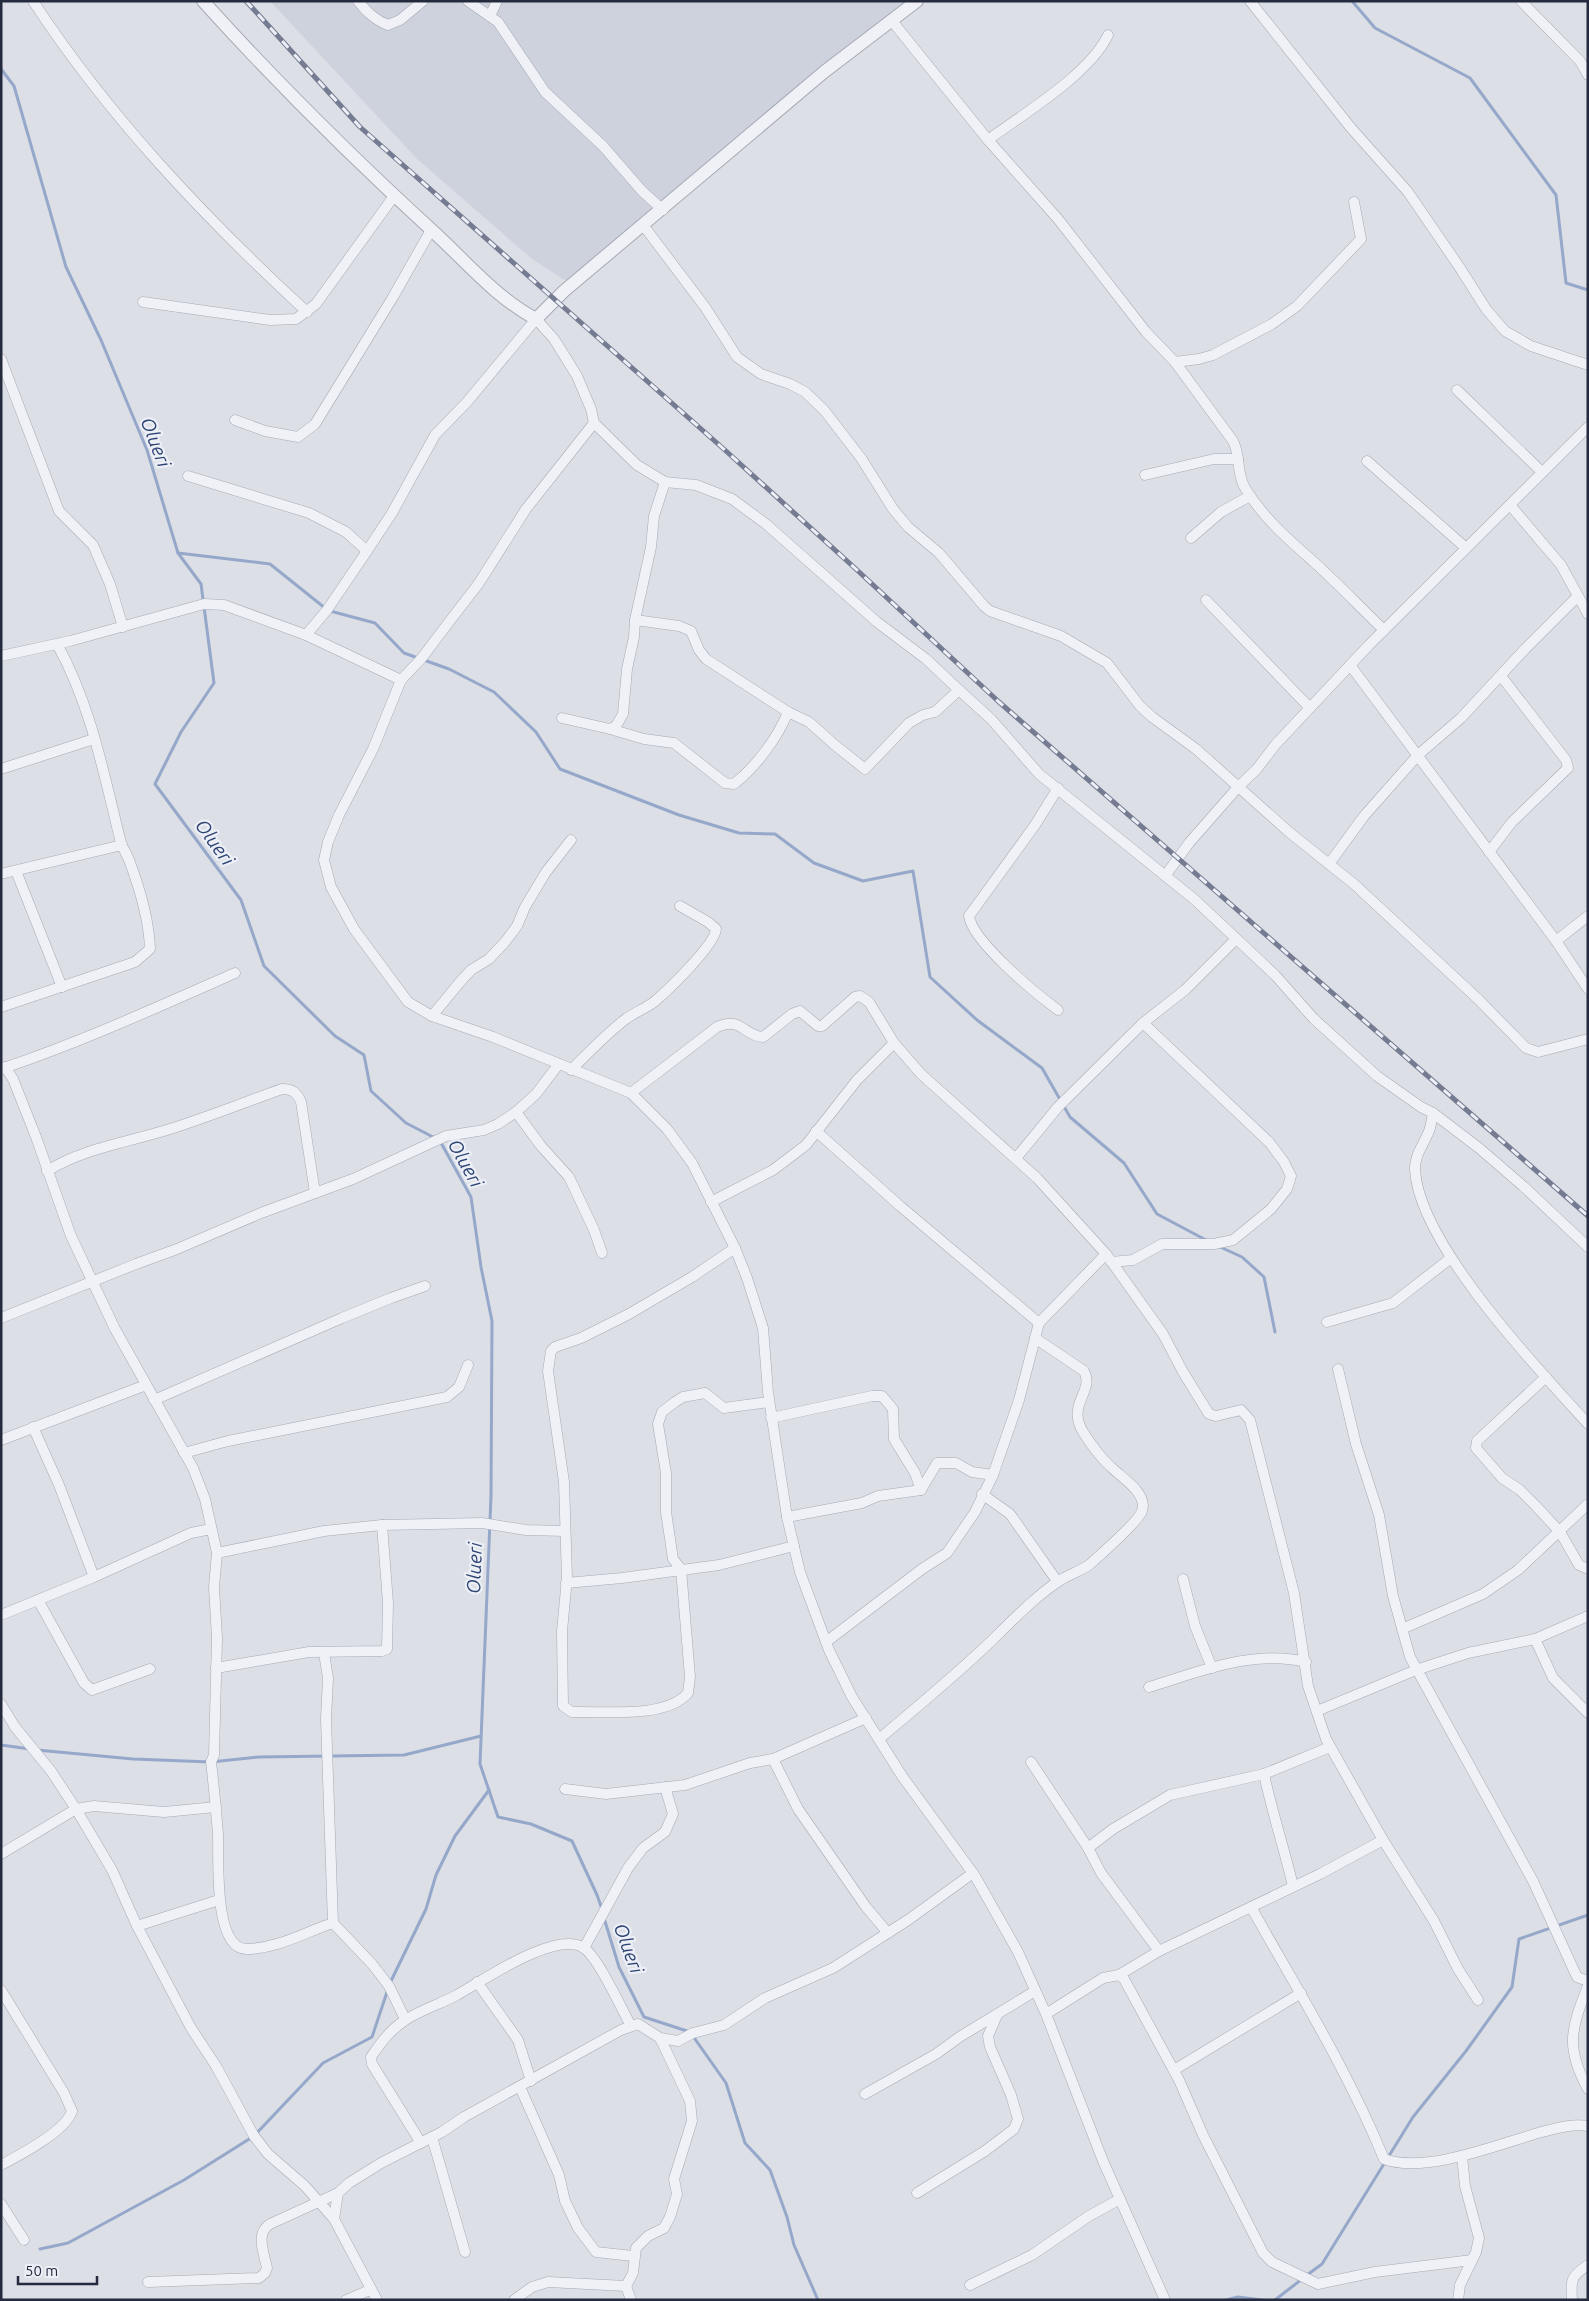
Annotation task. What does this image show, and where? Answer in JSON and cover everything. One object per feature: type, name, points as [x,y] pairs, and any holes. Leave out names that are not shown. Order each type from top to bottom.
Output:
[{"type":"street","points":[[34,1],[100,96],[237,247],[307,312]]},
{"type":"street","points":[[203,1],[240,42],[394,196],[512,304],[536,319],[554,339],[576,376],[591,409],[594,423],[637,465],[665,482],[696,485],[739,504],[773,530],[877,622],[926,660],[991,719],[1039,774],[1194,900],[1275,975],[1314,1019],[1377,1076],[1421,1107],[1433,1113],[1523,1186],[1588,1247]]},
{"type":"street","points":[[358,1],[367,12],[380,22],[388,25],[400,20],[423,1]]},
{"type":"street","points":[[468,1],[498,22],[510,37],[545,92],[603,146],[642,191],[663,210]]},
{"type":"street","points":[[490,16],[498,1]]},
{"type":"street","points":[[306,635],[327,610],[368,551],[392,513],[435,435],[466,402],[536,319],[564,290],[663,210],[824,72],[917,1]]},
{"type":"street","points":[[1250,1],[1351,128],[1408,192],[1486,309],[1505,331],[1531,346],[1588,365]]},
{"type":"street","points":[[1521,1],[1580,62],[1588,75]]},
{"type":"street","points":[[892,21],[988,140],[1023,178],[1146,332],[1175,362],[1233,441],[1238,452],[1239,473],[1250,496],[1274,527],[1315,563],[1384,630]]},
{"type":"street","points":[[988,140],[1094,58],[1108,35]]},
{"type":"street","points":[[143,302],[270,320],[296,319],[316,304],[394,196]]},
{"type":"street","points":[[1175,362],[1213,355],[1272,324],[1297,306],[1360,238],[1354,202]]},
{"type":"street","points":[[644,225],[705,307],[738,357],[761,374],[804,392],[824,410],[861,458],[893,509],[908,527],[939,553],[984,606],[990,611],[1061,636],[1107,663],[1140,706],[1196,749],[1289,832],[1354,884],[1478,1000],[1526,1048],[1538,1052],[1588,1039]]},
{"type":"street","points":[[235,420],[265,431],[298,437],[315,424],[393,298],[431,230]]},
{"type":"street","points":[[1,359],[59,511],[93,545],[110,584],[123,627]]},
{"type":"street","points":[[1457,390],[1542,472]]},
{"type":"street","points":[[594,423],[526,509],[479,583],[421,658],[401,680],[373,749],[339,815],[328,842],[324,860],[331,887],[354,929],[408,1002],[432,1016],[493,1037],[570,1070],[631,1093],[668,1128],[692,1163],[748,1278],[762,1328],[771,1418],[787,1516],[800,1572],[826,1642],[852,1696],[902,1776],[973,1873],[1018,1952],[1046,2014],[1120,2199],[1165,2300]]},
{"type":"street","points":[[1165,876],[1189,843],[1350,665],[1588,427]]},
{"type":"street","points":[[1145,475],[1214,459],[1238,459]]},
{"type":"street","points":[[1367,461],[1466,548]]},
{"type":"street","points":[[188,476],[309,513],[346,532],[368,551]]},
{"type":"street","points":[[610,729],[616,726],[622,714],[626,669],[651,548],[654,516],[665,482]]},
{"type":"street","points":[[1191,538],[1221,512],[1250,496]]},
{"type":"street","points":[[1510,505],[1561,566],[1588,614]]},
{"type":"street","points":[[1329,864],[1374,804],[1418,755],[1461,718],[1577,597]]},
{"type":"street","points":[[1206,600],[1310,708]]},
{"type":"street","points":[[1,656],[57,644],[204,604],[224,605],[306,635],[401,680]]},
{"type":"street","points":[[635,620],[679,626],[692,631],[699,650],[706,659],[788,712],[809,722],[865,769],[909,723],[923,715],[935,712],[959,690]]},
{"type":"street","points":[[1,1007],[135,962],[150,949],[144,905],[122,845],[113,804],[81,691],[57,644]]},
{"type":"street","points":[[1350,665],[1556,940],[1588,989]]},
{"type":"street","points":[[1489,852],[1512,822],[1568,768],[1566,760],[1501,676]]},
{"type":"street","points":[[562,718],[644,739],[674,743],[725,783],[734,784],[743,777],[772,741],[788,712]]},
{"type":"street","points":[[1,769],[94,739]]},
{"type":"street","points":[[1058,788],[1035,825],[969,916],[970,925],[987,947],[1058,1010]]},
{"type":"street","points":[[432,1016],[471,970],[489,959],[505,942],[517,926],[539,882],[571,840]]},
{"type":"street","points":[[1,874],[122,845]]},
{"type":"street","points":[[16,871],[62,987]]},
{"type":"street","points":[[570,1070],[628,1017],[653,1002],[707,948],[715,936],[716,930],[708,922],[680,906]]},
{"type":"street","points":[[1556,940],[1588,916]]},
{"type":"street","points":[[1016,1158],[1067,1097],[1143,1023],[1185,990],[1236,939]]},
{"type":"street","points":[[235,973],[130,1020],[3,1068],[13,1079],[71,1236],[115,1329],[193,1468],[205,1499],[217,1553],[214,1587],[216,1668],[214,1746],[211,1762],[216,1807],[219,1900],[230,1940],[235,1945],[245,1949],[280,1943],[333,1923]]},
{"type":"street","points":[[631,1093],[717,1027],[726,1023],[743,1026],[757,1037],[763,1037],[792,1014],[800,1011],[818,1026],[822,1026],[855,997],[860,996],[869,1002],[894,1043],[921,1074],[1037,1178],[1109,1258],[1163,1334],[1183,1372],[1209,1414],[1216,1416],[1241,1410],[1250,1420],[1294,1593],[1306,1662],[1308,1686],[1330,1747],[1383,1840],[1434,1921],[1458,1969],[1478,2000]]},
{"type":"street","points":[[826,1642],[922,1569],[947,1553],[975,1512],[982,1494],[993,1475],[1018,1400],[1039,1323],[1109,1258],[1133,1260],[1162,1244],[1186,1246],[1214,1244],[1233,1240],[1271,1210],[1287,1189],[1291,1176],[1284,1162],[1269,1142],[1143,1023]]},
{"type":"street","points":[[711,1202],[772,1170],[806,1145],[857,1080],[894,1043]]},
{"type":"street","points":[[1,1318],[353,1179],[446,1136],[484,1130],[516,1112],[536,1094],[558,1065]]},
{"type":"street","points":[[47,1171],[60,1163],[92,1151],[167,1130],[262,1096],[290,1089],[298,1096],[301,1102],[315,1193]]},
{"type":"street","points":[[516,1112],[541,1146],[568,1177],[594,1230],[602,1254]]},
{"type":"street","points":[[1433,1113],[1430,1130],[1416,1158],[1415,1170],[1427,1213],[1451,1258],[1522,1351],[1588,1424]]},
{"type":"street","points":[[816,1131],[900,1206],[1039,1323]]},
{"type":"street","points":[[735,1248],[692,1277],[629,1314],[581,1338],[555,1347],[551,1352],[548,1371],[564,1482],[566,1582],[562,1631],[563,1706],[572,1712],[654,1711],[678,1702],[688,1693],[690,1676],[682,1569],[673,1559],[666,1512],[666,1473],[658,1424],[662,1412],[683,1397],[706,1394],[724,1408],[769,1402]]},
{"type":"street","points":[[1327,1322],[1393,1303],[1451,1258]]},
{"type":"street","points":[[154,1400],[222,1368],[391,1298],[425,1286]]},
{"type":"street","points":[[879,1739],[941,1688],[1058,1581],[1088,1565],[1132,1527],[1142,1512],[1143,1503],[1132,1485],[1110,1467],[1083,1431],[1076,1409],[1088,1378],[1084,1372],[1035,1338]]},
{"type":"street","points":[[184,1453],[228,1441],[447,1397],[459,1387],[468,1365]]},
{"type":"street","points":[[1338,1369],[1356,1444],[1379,1515],[1393,1596],[1410,1657],[1533,1881],[1578,1977],[1588,1981]]},
{"type":"street","points":[[1546,1377],[1477,1441],[1476,1448],[1502,1478],[1520,1490],[1560,1532],[1579,1565],[1588,1569]]},
{"type":"street","points":[[1,1440],[146,1385]]},
{"type":"street","points":[[771,1418],[872,1396],[882,1396],[893,1409],[894,1439],[915,1473],[921,1490]]},
{"type":"street","points":[[34,1427],[59,1485],[69,1516],[94,1577]]},
{"type":"street","points":[[921,1490],[937,1463],[956,1463],[972,1472],[993,1475]]},
{"type":"street","points":[[787,1516],[862,1503],[878,1496],[921,1490]]},
{"type":"street","points":[[982,1494],[1010,1514],[1058,1581]]},
{"type":"street","points":[[1402,1629],[1483,1594],[1518,1570],[1588,1504]]},
{"type":"street","points":[[217,1553],[324,1531],[382,1526],[487,1524],[526,1530],[565,1531]]},
{"type":"street","points":[[216,1668],[309,1652],[382,1651],[387,1649],[388,1602],[382,1526]]},
{"type":"street","points":[[1,1615],[94,1577],[191,1533],[211,1529]]},
{"type":"street","points":[[566,1582],[622,1578],[719,1565],[794,1546]]},
{"type":"street","points":[[1183,1579],[1195,1626],[1212,1668]]},
{"type":"street","points":[[38,1600],[84,1683],[92,1690],[150,1669]]},
{"type":"street","points":[[1317,1711],[1416,1670],[1468,1653],[1535,1639],[1588,1616]]},
{"type":"street","points":[[1535,1639],[1554,1678],[1588,1713]]},
{"type":"street","points":[[324,1653],[328,1678],[326,1719],[333,1923],[372,1964],[389,1986],[405,2019]]},
{"type":"street","points":[[1149,1687],[1231,1662],[1288,1657],[1306,1662]]},
{"type":"street","points":[[1,1704],[15,1727],[50,1771],[76,1809],[112,1870],[136,1926],[191,2028],[216,2066],[254,2136],[268,2154],[298,2180],[334,2219],[377,2300]]},
{"type":"street","points":[[565,1789],[606,1794],[685,1786],[750,1763],[774,1759],[866,1718]]},
{"type":"street","points":[[1088,1848],[1113,1829],[1170,1795],[1264,1774],[1330,1747]]},
{"type":"street","points":[[774,1759],[798,1809],[866,1907],[888,1932]]},
{"type":"street","points":[[1031,1762],[1119,1899],[1160,1951]]},
{"type":"street","points":[[1264,1774],[1272,1816],[1284,1847],[1292,1886]]},
{"type":"street","points":[[584,1948],[601,1921],[628,1868],[643,1848],[665,1832],[673,1814],[665,1787]]},
{"type":"street","points":[[1,1854],[76,1809],[94,1806],[164,1812],[216,1807]]},
{"type":"street","points":[[1046,2014],[1103,1978],[1119,1975],[1160,1951],[1383,1840]]},
{"type":"street","points":[[148,2282],[259,2278],[265,2273],[267,2268],[262,2230],[270,2224],[338,2193],[349,2182],[381,2163],[432,2137],[583,2050],[631,2026],[638,2024],[660,2038],[678,2041],[693,2033],[724,2024],[765,1998],[833,1968],[973,1873]]},
{"type":"street","points":[[136,1926],[219,1900]]},
{"type":"street","points":[[1251,1907],[1301,1993],[1374,2133],[1384,2159],[1397,2164],[1462,2156],[1554,2129],[1581,2125],[1588,2126]]},
{"type":"street","points":[[421,2143],[398,2109],[372,2064],[370,2057],[391,2031],[405,2019],[458,1994],[527,1955],[557,1944],[575,1944],[584,1948],[597,1965],[631,2026]]},
{"type":"street","points":[[1119,1975],[1124,1979],[1174,2070],[1262,2253],[1272,2262],[1318,2284],[1375,2272],[1472,2260]]},
{"type":"street","points":[[477,1982],[518,2040],[531,2081]]},
{"type":"street","points":[[1588,1986],[1578,2010],[1572,2054],[1588,2089]]},
{"type":"street","points":[[1,1990],[64,2093],[72,2111],[70,2118],[54,2132],[1,2165]]},
{"type":"street","points":[[865,2094],[913,2068],[961,2036],[1035,1992]]},
{"type":"street","points":[[1174,2070],[1301,1993]]},
{"type":"street","points":[[917,2193],[985,2150],[1014,2129],[1018,2119],[1016,2111],[988,2036],[997,2015]]},
{"type":"street","points":[[631,2300],[626,2286],[633,2273],[633,2256],[638,2244],[648,2236],[664,2228],[670,2216],[677,2194],[674,2180],[692,2121],[690,2101],[660,2038]]},
{"type":"street","points":[[520,2087],[559,2175],[565,2200],[578,2228],[596,2252],[633,2256]]},
{"type":"street","points":[[432,2137],[465,2252]]},
{"type":"street","points":[[1458,2300],[1460,2285],[1476,2252],[1479,2238],[1465,2186],[1462,2156]]},
{"type":"street","points":[[334,2219],[338,2193]]},
{"type":"street","points":[[970,2285],[1032,2255],[1089,2216],[1120,2199]]},
{"type":"street","points":[[1,2204],[24,2240]]},
{"type":"street","points":[[1572,2300],[1571,2283],[1575,2274],[1588,2266]]},
{"type":"street","points":[[514,2300],[532,2287],[548,2282],[626,2286]]},
{"type":"street","points":[[346,2300],[370,2290]]},
{"type":"shaded area","points":[[270,1],[912,1],[569,283],[532,259],[417,159]]},
{"type":"waterway","points":[[1352,1],[1375,28],[1470,78],[1556,195],[1566,283],[1588,290]]},
{"type":"waterway","name":"Olueri","points":[[1,69],[14,86],[66,267],[101,340],[147,450],[178,553],[201,584],[214,683],[181,732],[155,784],[241,900],[264,966],[335,1036],[364,1055],[371,1091],[406,1123],[435,1138]]},
{"type":"waterway","points":[[178,553],[270,564],[325,608]]},
{"type":"waterway","points":[[330,611],[375,623],[404,653],[449,669],[494,692],[536,732],[560,769],[679,815],[739,833],[775,834],[814,863],[863,881],[913,871],[930,977],[977,1020],[1042,1068],[1070,1117],[1124,1163],[1157,1214],[1206,1240]]},
{"type":"waterway","name":"Olueri","points":[[440,1141],[471,1197],[481,1267],[492,1321],[491,1496],[480,1764],[498,1817],[531,1824],[572,1841],[602,1909]]},
{"type":"waterway","points":[[1218,1246],[1242,1257],[1264,1277],[1275,1332]]},
{"type":"waterway","points":[[37,1750],[133,1759],[211,1762],[259,1757],[404,1755],[481,1736]]},
{"type":"waterway","points":[[1,1745],[30,1749]]},
{"type":"waterway","points":[[390,1983],[426,1909],[436,1875],[455,1836],[489,1790]]},
{"type":"waterway","points":[[1307,2275],[1322,2264],[1413,2117],[1466,2051],[1512,1987],[1519,1939],[1588,1915]]},
{"type":"waterway","name":"Olueri","points":[[604,1918],[619,1967],[644,2017],[690,2032],[726,2083],[745,2143],[770,2170],[787,2217],[794,2245],[818,2300]]},
{"type":"waterway","points":[[40,2249],[68,2243],[184,2180],[254,2136],[323,2063],[372,2037],[388,1989]]},
{"type":"waterway","points":[[1275,2300],[1302,2279]]},
{"type":"waterway","name":"Olueri","points":[[1226,2300],[1238,2297],[1262,2300]]},
{"type":"railway","points":[[246,1],[360,127],[726,451],[999,702],[1588,1216]]}]
